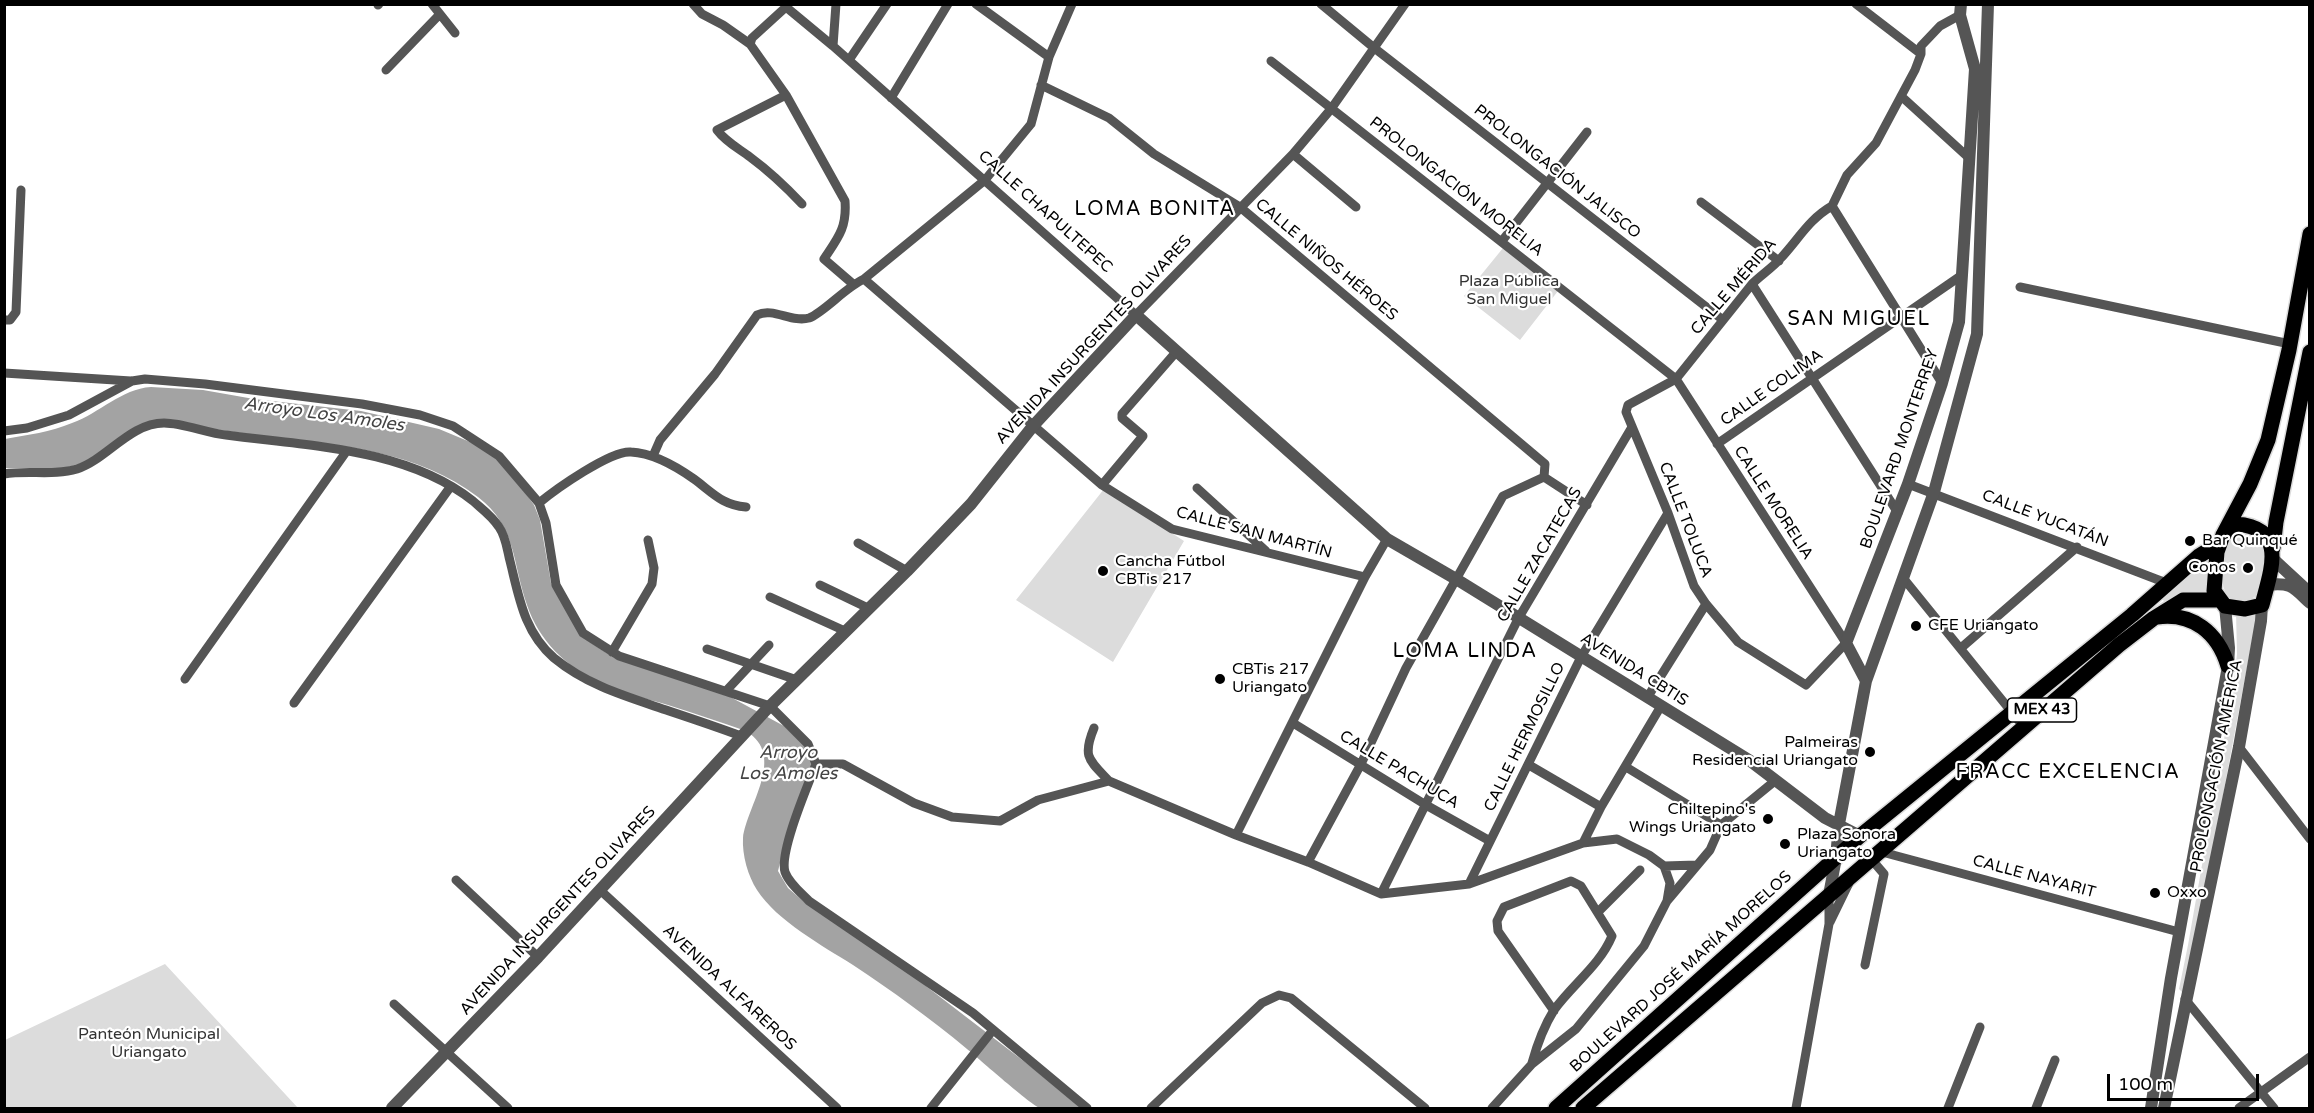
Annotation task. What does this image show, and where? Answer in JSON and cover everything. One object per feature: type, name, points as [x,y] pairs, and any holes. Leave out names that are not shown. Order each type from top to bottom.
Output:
[{"type":"main road","name":"MEX 43","points":[[2222,603],[2214,591],[2214,574],[2222,539],[2250,484],[2268,440],[2290,344],[2310,234]]},
{"type":"main road","points":[[2262,605],[2310,352]]},
{"type":"main road","name":"MEX 43","points":[[2222,539],[2236,524],[2250,525],[2265,534],[2272,554]]},
{"type":"main road","name":"BOULEVARD JOSÉ MARÍA MORELOS","points":[[1556,1108],[1860,836],[2222,539]]},
{"type":"main road","name":"MEX 43","points":[[1583,1108],[1877,856],[2023,726],[2154,618],[2183,600],[2222,603],[2245,609],[2262,605]]},
{"type":"main road","points":[[2154,618],[2176,617],[2200,624],[2216,639],[2224,652],[2228,666]]},
{"type":"main road","points":[[1860,836],[1872,837],[1879,843],[1877,856]]},
{"type":"main road","points":[[1836,858],[1842,869],[1852,876]]},
{"type":"street","points":[[432,4],[455,33]]},
{"type":"street","points":[[693,4],[702,14],[723,25],[750,44],[786,95],[845,201],[846,217],[842,232],[824,259],[853,284]]},
{"type":"street","points":[[833,46],[836,4]]},
{"type":"street","points":[[849,60],[887,4]]},
{"type":"street","points":[[891,98],[948,4]]},
{"type":"street","points":[[976,4],[1049,57]]},
{"type":"street","points":[[653,456],[660,440],[715,374],[758,315],[763,312],[801,319],[810,317],[853,284],[864,279],[986,180],[1030,124],[1049,57],[1072,4]]},
{"type":"street","name":"PROLONGACIÓN JALISCO","points":[[1322,4],[1373,47],[1723,320]]},
{"type":"street","name":"AVENIDA INSURGENTES OLIVARES","points":[[392,1108],[538,957],[768,708],[907,571],[971,504],[1033,426],[1136,315],[1293,154],[1331,109],[1405,4]]},
{"type":"street","points":[[1856,4],[1921,54]]},
{"type":"street","points":[[1796,1108],[1829,924],[1829,895],[1839,824],[1866,681],[1934,492],[1977,334],[1988,4]]},
{"type":"street","points":[[750,44],[752,38],[786,6]]},
{"type":"street","name":"CALLE CHAPULTEPEC","points":[[786,6],[986,180],[1387,539]]},
{"type":"street","points":[[386,70],[440,14]]},
{"type":"street","points":[[1942,383],[1832,206],[1847,175],[1876,143],[1928,37],[1940,26],[1961,14],[1975,28],[1988,23]]},
{"type":"street","name":"BOULEVARD MONTERREY","points":[[1846,643],[1898,513],[1942,383],[1959,322],[1975,69],[1961,14]]},
{"type":"street","name":"PROLONGACIÓN MORELIA","points":[[1271,61],[1676,379]]},
{"type":"street","name":"CALLE NIÑOS HÉROES","points":[[1041,85],[1109,118],[1154,154],[1240,207],[1545,464],[1544,477]]},
{"type":"street","points":[[786,95],[717,130],[723,139],[782,183],[802,204]]},
{"type":"street","points":[[1901,96],[1969,158]]},
{"type":"street","points":[[1502,241],[1587,132]]},
{"type":"street","points":[[1293,154],[1356,207]]},
{"type":"street","points":[[8,320],[16,312],[21,190]]},
{"type":"street","points":[[1701,202],[1779,261]]},
{"type":"street","name":"CALLE MÉRIDA","points":[[1628,405],[1676,379],[1752,284],[1779,261],[1818,214],[1832,206]]},
{"type":"street","name":"CALLE COLIMA","points":[[1717,444],[1962,276]]},
{"type":"street","name":"CALLE SAN MARTÍN","points":[[864,279],[1102,485],[1172,530],[1365,577]]},
{"type":"street","points":[[1752,284],[1898,513]]},
{"type":"street","points":[[2020,287],[2290,344]]},
{"type":"street","points":[[1102,485],[1143,436],[1122,418],[1122,414],[1177,351]]},
{"type":"street","points":[[4,374],[132,381],[161,380],[275,392],[362,404],[436,420],[470,436],[499,456],[518,475],[539,503],[546,523],[556,585],[583,633],[612,652],[726,691],[768,708],[808,744],[816,764],[788,841],[784,870],[808,901],[973,1012],[991,1031],[1088,1108]]},
{"type":"street","name":"CALLE MORELIA","points":[[1676,379],[1846,643]]},
{"type":"street","points":[[4,431],[27,428],[69,415],[132,381]]},
{"type":"street","name":"CALLE TOLUCA","points":[[1628,405],[1626,412],[1668,513],[1694,586],[1738,642],[1806,685],[1846,643]]},
{"type":"street","points":[[4,474],[75,469],[92,463],[138,430],[165,423],[216,434],[375,456],[400,464],[438,478],[451,486],[488,514],[499,526],[505,538],[520,606],[538,641],[553,657],[598,687],[743,735]]},
{"type":"street","name":"CALLE ZACATECAS","points":[[1381,894],[1518,619],[1632,427]]},
{"type":"street","points":[[539,503],[561,485],[629,451],[653,456],[692,478],[730,506],[746,507]]},
{"type":"street","points":[[185,679],[346,452]]},
{"type":"street","points":[[1308,862],[1360,765],[1406,668],[1503,496],[1544,477],[1587,505]]},
{"type":"street","name":"CALLE YUCATÁN","points":[[1908,484],[1934,492],[2169,584]]},
{"type":"street","points":[[294,703],[451,486]]},
{"type":"street","points":[[1197,488],[1268,553]]},
{"type":"street","name":"CALLE HERMOSILLO","points":[[1469,884],[1581,657],[1668,513]]},
{"type":"street","points":[[1236,835],[1365,577],[1387,539]]},
{"type":"street","name":"AVENIDA CBTIS","points":[[1387,539],[1456,579],[1749,760],[1825,818],[1860,836]]},
{"type":"street","points":[[612,652],[652,584],[654,568],[648,540]]},
{"type":"street","points":[[858,543],[907,571]]},
{"type":"street","points":[[1961,648],[2077,547]]},
{"type":"street","points":[[2272,554],[2310,593]]},
{"type":"street","points":[[1904,579],[2023,726]]},
{"type":"street","points":[[2267,585],[2284,583],[2292,586],[2310,603]]},
{"type":"street","points":[[820,585],[868,608]]},
{"type":"street","points":[[770,597],[845,631]]},
{"type":"street","name":"PROLONGACIÓN AMÉRICA","points":[[2151,1108],[2179,932],[2228,666],[2229,648],[2222,603]]},
{"type":"street","points":[[1647,698],[1706,604]]},
{"type":"street","name":"PROLONGACIÓN AMÉRICA","points":[[2164,1108],[2239,747],[2262,605]]},
{"type":"street","points":[[1846,643],[1866,681]]},
{"type":"street","points":[[726,691],[769,645]]},
{"type":"street","points":[[707,649],[797,680]]},
{"type":"street","points":[[1854,659],[1860,663],[1868,662],[1875,657]]},
{"type":"street","points":[[1583,843],[1601,807],[1660,706]]},
{"type":"street","name":"CALLE PACHUCA","points":[[1293,723],[1426,805],[1490,841]]},
{"type":"street","points":[[1094,728],[1087,745],[1088,755],[1109,781],[1381,894],[1469,884],[1583,843],[1617,839],[1649,855],[1664,866],[1670,883],[1667,901]]},
{"type":"street","points":[[2239,747],[2310,839]]},
{"type":"street","points":[[816,764],[843,764],[914,803],[952,817],[1000,821],[1038,800],[1109,781]]},
{"type":"street","points":[[1529,765],[1601,807]]},
{"type":"street","points":[[1626,767],[1721,825]]},
{"type":"street","points":[[1492,1108],[1532,1064],[1576,1029],[1644,946],[1667,901],[1710,850],[1721,825],[1776,780]]},
{"type":"street","points":[[1865,965],[1884,874],[1877,856]]},
{"type":"street","name":"CALLE NAYARIT","points":[[1877,856],[2179,932]]},
{"type":"street","points":[[1664,866],[1697,865]]},
{"type":"street","points":[[1598,912],[1640,870]]},
{"type":"street","points":[[1829,924],[1852,876]]},
{"type":"street","points":[[456,880],[538,957]]},
{"type":"street","points":[[1532,1064],[1537,1046],[1554,1011],[1606,951],[1612,936],[1581,886],[1571,881],[1504,907],[1497,921],[1497,931],[1554,1011]]},
{"type":"street","name":"AVENIDA ALFAREROS","points":[[600,890],[837,1108]]},
{"type":"street","points":[[2171,978],[2176,989],[2274,1108]]},
{"type":"street","points":[[1151,1108],[1262,1003],[1279,995],[1292,998],[1425,1108]]},
{"type":"street","points":[[393,1004],[508,1108]]},
{"type":"street","points":[[1948,1108],[1980,1027]]},
{"type":"street","points":[[931,1108],[991,1031]]},
{"type":"street","points":[[2239,1108],[2310,1057]]},
{"type":"street","points":[[2036,1108],[2055,1060]]},
{"type":"green space","name":"Plaza Pública San Miguel","points":[[1503,248],[1558,291],[1520,340],[1464,296]]},
{"type":"green space","name":"Cancha Fútbol CBTis 217","points":[[1104,489],[1184,541],[1113,662],[1016,600]]},
{"type":"green space","points":[[2240,528],[2269,544],[2258,594],[2248,602],[2231,600],[2222,580],[2227,545]]},
{"type":"green space","points":[[2205,562],[2210,562],[2208,590],[2164,601],[2162,599]]},
{"type":"green space","points":[[2236,612],[2257,614],[2206,886],[2183,993],[2179,989],[2234,682],[2237,654]]},
{"type":"green space","name":"Panteón Municipal Uriangato","points":[[165,964],[298,1108],[5,1108],[5,1040]]},
{"type":"water","name":"Arroyo Los Amoles","points":[[151,387],[203,390],[254,399],[361,411],[439,429],[475,444],[493,455],[512,474],[534,505],[540,520],[551,583],[581,636],[614,658],[723,693],[784,726],[804,745],[812,764],[786,839],[778,871],[788,888],[803,901],[918,980],[1081,1108],[1050,1109],[1035,1105],[925,1016],[868,975],[801,932],[776,912],[757,890],[746,865],[744,851],[743,838],[746,825],[764,767],[763,754],[758,741],[746,731],[607,687],[565,660],[546,641],[532,618],[507,533],[500,521],[478,497],[455,482],[406,460],[379,453],[325,443],[159,420],[90,461],[65,468],[5,468],[5,439],[64,426],[82,419],[130,392]]},
{"type":"place","name":"Bar Quinqué","points":[[2190,541]]},
{"type":"place","name":"Conos","points":[[2248,568]]},
{"type":"place","name":"Cancha Fútbol CBTis 217","points":[[1103,571]]},
{"type":"place","name":"CFE Uriangato","points":[[1916,626]]},
{"type":"place","name":"CBTis 217 Uriangato","points":[[1220,679]]},
{"type":"place","name":"Palmeiras Residencial Uriangato","points":[[1870,752]]},
{"type":"place","name":"Chiltepino's Wings Uriangato","points":[[1768,819]]},
{"type":"place","name":"Plaza Sonora Uriangato","points":[[1785,844]]},
{"type":"place","name":"Oxxo","points":[[2155,893]]},
{"type":"district","name":"LOMA BONITA","points":[[1155,210]]},
{"type":"district","name":"SAN MIGUEL","points":[[1859,320]]},
{"type":"district","name":"LOMA LINDA","points":[[1465,652]]},
{"type":"district","name":"FRACC EXCELENCIA","points":[[2068,773]]}]
